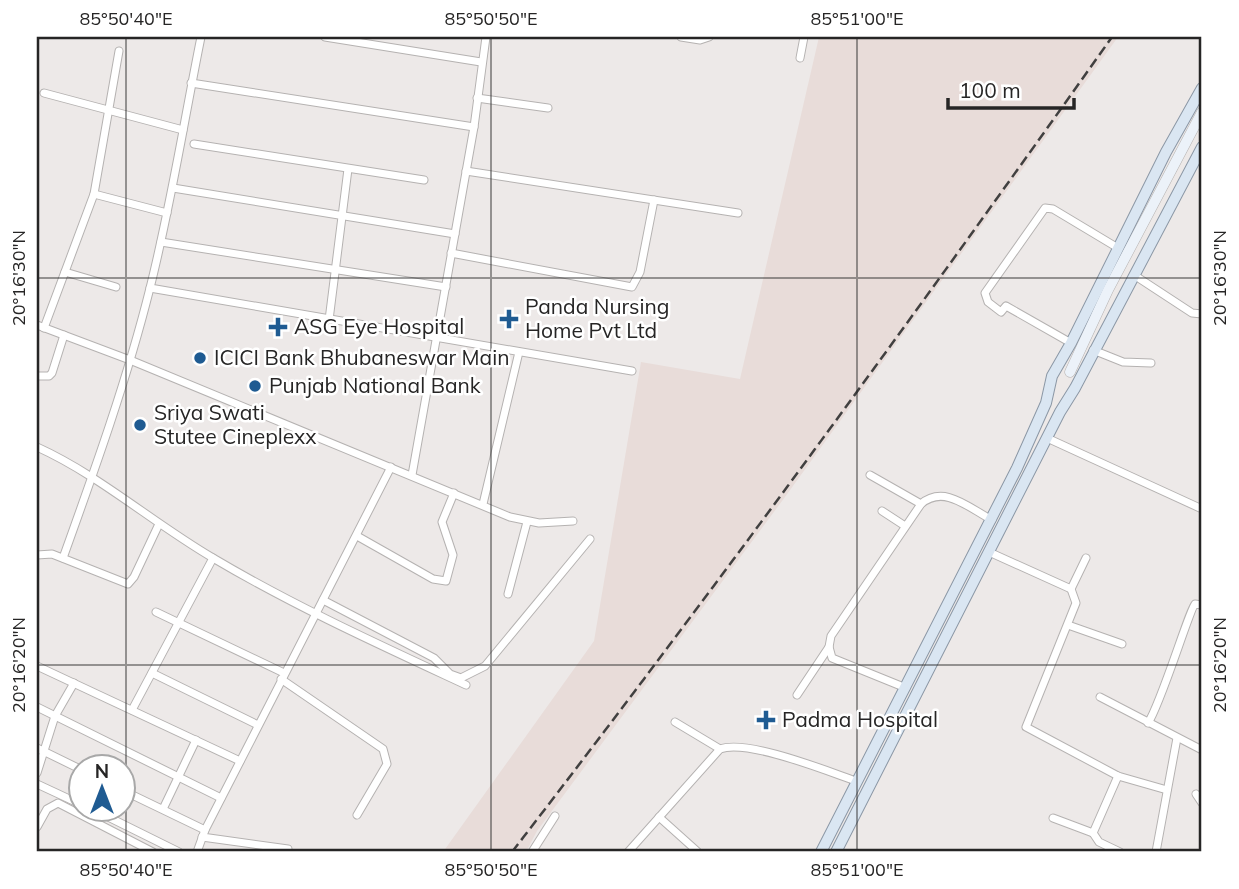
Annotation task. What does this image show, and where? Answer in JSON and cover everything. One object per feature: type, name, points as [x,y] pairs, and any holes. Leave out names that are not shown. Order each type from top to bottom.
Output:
[{"type":"main road","points":[[821,852],[992,520],[1046,403],[1052,377],[1202,88]]},
{"type":"main road","points":[[836,852],[1047,438],[1202,147]]},
{"type":"main road","points":[[1052,377],[1070,372],[1073,389]]},
{"type":"main road","points":[[1052,377],[1057,393],[1073,389]]},
{"type":"street","points":[[63,558],[130,360],[150,288],[173,188],[201,37]]},
{"type":"street","points":[[325,37],[481,62]]},
{"type":"street","points":[[412,475],[474,127],[486,37]]},
{"type":"street","points":[[681,37],[700,40],[709,37]]},
{"type":"street","points":[[800,58],[804,37]]},
{"type":"street","points":[[119,51],[94,194],[65,272],[40,327],[130,360],[527,522],[573,521]]},
{"type":"street","points":[[191,83],[474,127]]},
{"type":"street","points":[[44,93],[183,130]]},
{"type":"street","points":[[477,98],[548,108]]},
{"type":"street","points":[[1070,372],[1108,290],[1202,112]]},
{"type":"street","points":[[194,144],[424,180]]},
{"type":"street","points":[[328,320],[348,169]]},
{"type":"street","points":[[466,171],[738,213]]},
{"type":"street","points":[[173,188],[455,234]]},
{"type":"street","points":[[94,194],[167,213]]},
{"type":"street","points":[[451,253],[632,287],[640,272],[654,200]]},
{"type":"street","points":[[1071,343],[1006,306],[1001,312],[988,302],[985,293],[1045,208],[1053,209],[1118,248]]},
{"type":"street","points":[[160,242],[446,287]]},
{"type":"street","points":[[65,272],[116,287]]},
{"type":"street","points":[[1134,275],[1192,313],[1202,314]]},
{"type":"street","points":[[150,288],[632,371]]},
{"type":"street","points":[[37,376],[52,373],[64,335]]},
{"type":"street","points":[[1093,351],[1123,362],[1151,363]]},
{"type":"street","points":[[483,504],[519,352]]},
{"type":"street","points":[[1047,438],[1202,509]]},
{"type":"street","points":[[37,447],[67,461],[212,558],[314,614],[466,685]]},
{"type":"street","points":[[197,852],[282,676],[391,467]]},
{"type":"street","points":[[870,475],[921,504]]},
{"type":"street","points":[[357,536],[433,579],[446,581],[453,555],[442,522],[454,493]]},
{"type":"street","points":[[797,695],[829,647],[836,627],[921,504],[930,496],[946,495],[992,520]]},
{"type":"street","points":[[882,511],[905,526]]},
{"type":"street","points":[[508,594],[527,522]]},
{"type":"street","points":[[37,555],[43,552],[63,558],[128,584],[134,578],[159,524]]},
{"type":"street","points":[[323,600],[434,658],[450,674],[461,678],[485,666],[590,539]]},
{"type":"street","points":[[989,552],[1071,589]]},
{"type":"street","points":[[132,710],[181,623],[212,558]]},
{"type":"street","points":[[1086,558],[1071,589],[1076,603],[1026,727],[1118,776],[1167,790]]},
{"type":"street","points":[[1148,723],[1170,673],[1189,610],[1195,604],[1202,605]]},
{"type":"street","points":[[156,612],[282,676],[383,749],[387,764],[357,815]]},
{"type":"street","points":[[1068,625],[1122,644]]},
{"type":"street","points":[[829,647],[832,658],[906,688]]},
{"type":"street","points":[[37,666],[240,761]]},
{"type":"street","points":[[152,673],[258,725]]},
{"type":"street","points":[[37,773],[41,750],[55,716],[74,683]]},
{"type":"street","points":[[1100,697],[1202,750]]},
{"type":"street","points":[[37,707],[221,798]]},
{"type":"street","points":[[675,722],[720,749],[750,749],[856,781]]},
{"type":"street","points":[[1156,852],[1177,738]]},
{"type":"street","points":[[163,809],[196,740]]},
{"type":"street","points":[[628,852],[720,749]]},
{"type":"street","points":[[41,750],[66,762]]},
{"type":"street","points":[[1093,833],[1118,776]]},
{"type":"street","points":[[37,784],[66,797]]},
{"type":"street","points":[[1196,794],[1202,803]]},
{"type":"street","points":[[136,796],[204,833],[288,849]]},
{"type":"street","points":[[37,827],[47,809],[58,803],[153,852]]},
{"type":"street","points":[[532,852],[555,816]]},
{"type":"street","points":[[659,817],[698,852]]},
{"type":"street","points":[[1053,818],[1093,833],[1099,842],[1120,852]]},
{"type":"street","points":[[118,822],[179,852]]},
{"type":"street","points":[[1095,852],[1099,842]]},
{"type":"shaded area","points":[[819,37],[1118,37],[785,497],[537,831],[526,852],[443,852],[594,641],[641,362],[740,379]]},
{"type":"railway","points":[[512,852],[816,448],[1112,37]]},
{"type":"place","name":"Panda Nursing Home Pvt Ltd","points":[[509,319]]},
{"type":"place","name":"ASG Eye Hospital","points":[[278,327]]},
{"type":"place","name":"ICICI Bank Bhubaneswar Main","points":[[200,358]]},
{"type":"place","name":"Punjab National Bank","points":[[255,386]]},
{"type":"place","name":"Sriya Swati Stutee Cineplexx","points":[[140,425]]},
{"type":"place","name":"Padma Hospital","points":[[766,720]]}]
